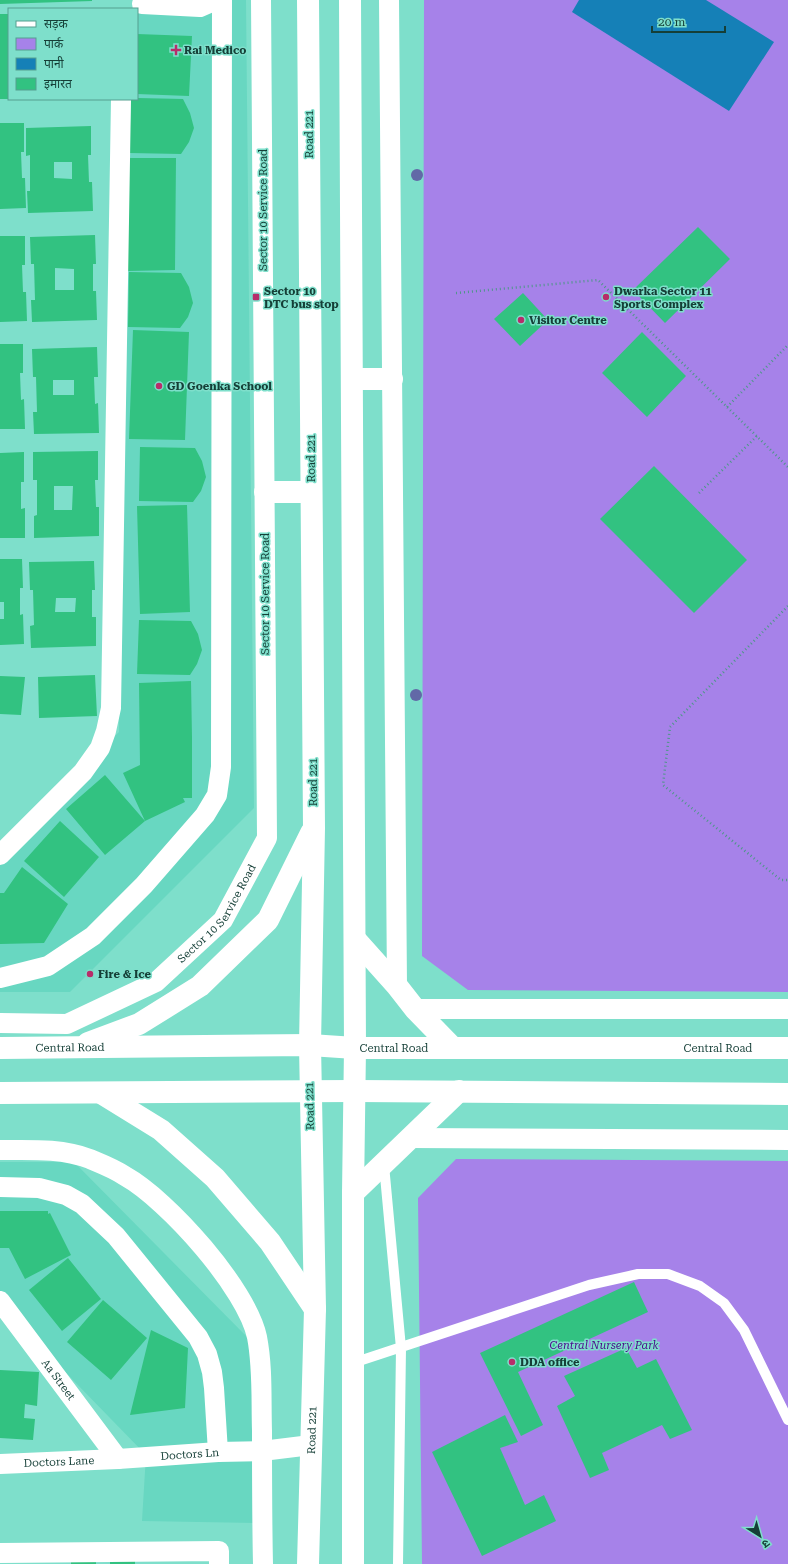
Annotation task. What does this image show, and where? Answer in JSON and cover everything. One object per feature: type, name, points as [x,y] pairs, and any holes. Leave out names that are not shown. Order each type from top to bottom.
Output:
[{"type":"main road","name":"Road 221","points":[[308,0],[314,828],[310,1091],[315,1308],[308,1564]]},
{"type":"main road","points":[[350,0],[355,939],[353,1564]]},
{"type":"main road","points":[[352,379],[392,379]]},
{"type":"main road","points":[[265,492],[311,492]]},
{"type":"main road","points":[[76,1048],[139,1024],[200,986],[268,920],[314,828]]},
{"type":"main road","points":[[355,939],[397,986],[415,1009],[453,1048]]},
{"type":"main road","name":"Central Road","points":[[0,1048],[310,1045],[355,1048],[788,1048]]},
{"type":"main road","points":[[0,1093],[355,1090],[788,1094]]},
{"type":"main road","points":[[354,1193],[459,1091]]},
{"type":"main road","points":[[101,1093],[161,1130],[215,1178],[270,1242],[315,1308]]},
{"type":"street","points":[[142,4],[200,7],[216,0]]},
{"type":"street","points":[[0,978],[48,966],[93,936],[144,885],[205,815],[217,795],[221,767],[222,0]]},
{"type":"street","name":"Sector 10 Service Road","points":[[0,1023],[67,1024],[156,982],[223,920],[267,838],[261,0]]},
{"type":"street","points":[[389,0],[397,986]]},
{"type":"street","points":[[0,855],[83,772],[100,748],[106,731],[111,708],[121,100]]},
{"type":"street","points":[[415,1009],[788,1009]]},
{"type":"street","points":[[411,1138],[788,1140]]},
{"type":"street","points":[[0,1150],[49,1150],[89,1158],[126,1176],[155,1198],[196,1240],[228,1279],[247,1308],[257,1336],[261,1370],[263,1564]]},
{"type":"street","points":[[0,1187],[40,1188],[66,1195],[82,1204],[116,1236],[198,1337],[207,1354],[214,1388],[218,1452]]},
{"type":"street","name":"Aa Street","points":[[0,1301],[118,1459]]},
{"type":"street","name":"Doctors Ln","points":[[118,1459],[218,1452],[262,1451],[311,1445]]},
{"type":"street","name":"Doctors Lane","points":[[0,1464],[118,1459]]},
{"type":"street","points":[[0,1553],[219,1551],[219,1564]]},
{"type":"lane","points":[[384,1164],[401,1348],[398,1564]]},
{"type":"lane","points":[[353,1363],[589,1285],[638,1274],[668,1274],[700,1286],[724,1303],[744,1330],[788,1420]]},
{"type":"path","points":[[456,293],[598,280],[788,467]]},
{"type":"path","points":[[727,407],[788,345]]},
{"type":"path","points":[[699,493],[757,436]]},
{"type":"path","points":[[788,606],[670,727],[663,785],[781,880],[788,880]]},
{"type":"shaded area","points":[[207,0],[246,0],[254,808],[70,992],[0,992],[0,850],[119,732],[123,100],[138,100],[138,14],[205,12]]},
{"type":"shaded area","points":[[0,1162],[74,1162],[252,1342],[258,1523],[142,1521],[146,1455],[0,1305]]},
{"type":"green space","name":"Dwarka Sector 11 Sports Complex","points":[[424,0],[788,0],[788,992],[468,990],[422,956]]},
{"type":"green space","name":"Central Nursery Park","points":[[456,1159],[788,1161],[788,1564],[422,1564],[418,1198]]},
{"type":"water","points":[[579,0],[706,0],[774,42],[729,111],[572,12]]},
{"type":"building","points":[[0,0],[92,0],[92,1],[0,4]]},
{"type":"building","points":[[0,14],[8,14],[8,99],[0,99]]},
{"type":"building","points":[[138,34],[192,36],[189,96],[138,94]]},
{"type":"building","points":[[138,98],[183,99],[190,113],[194,128],[189,142],[181,154],[129,153],[131,100],[138,100]]},
{"type":"building","points":[[0,123],[24,123],[24,152],[21,152],[22,178],[25,178],[26,208],[0,209]]},
{"type":"building","points":[[91,126],[91,155],[88,155],[89,182],[92,182],[93,211],[28,213],[27,191],[30,191],[30,155],[26,156],[26,128]],"holes":[[[54,162],[72,162],[72,179],[54,178]]]},
{"type":"building","points":[[128,158],[176,158],[175,270],[128,271]]},
{"type":"building","points":[[698,227],[730,259],[665,323],[633,290]]},
{"type":"building","points":[[95,235],[96,264],[93,264],[93,291],[96,291],[97,320],[32,322],[31,300],[35,300],[34,264],[31,264],[30,237]],"holes":[[[55,268],[74,269],[74,290],[55,290]]]},
{"type":"building","points":[[0,236],[25,236],[25,265],[22,265],[23,292],[26,292],[27,321],[0,322]]},
{"type":"building","points":[[129,272],[181,273],[189,287],[193,303],[188,317],[180,328],[128,327]]},
{"type":"building","name":"Visitor Centre","points":[[523,293],[548,320],[520,346],[494,319]]},
{"type":"building","name":"GD Goenka School","points":[[133,330],[189,332],[185,440],[129,439]]},
{"type":"building","points":[[642,332],[686,376],[647,417],[602,373]]},
{"type":"building","points":[[0,344],[23,344],[23,373],[20,373],[21,400],[24,399],[25,429],[0,429]]},
{"type":"building","points":[[97,347],[98,377],[94,377],[95,404],[98,403],[99,433],[34,434],[33,412],[37,412],[36,377],[33,377],[32,349]],"holes":[[[53,380],[74,380],[74,395],[53,395]]]},
{"type":"building","points":[[140,447],[195,448],[202,461],[206,477],[201,491],[193,502],[139,501]]},
{"type":"building","points":[[98,451],[98,480],[95,480],[96,507],[99,507],[99,536],[34,538],[34,516],[37,515],[37,480],[33,480],[33,452]],"holes":[[[54,486],[73,486],[72,510],[54,510]]]},
{"type":"building","points":[[24,452],[24,482],[21,482],[21,509],[25,508],[25,538],[0,538],[0,453]]},
{"type":"building","points":[[654,466],[747,560],[694,613],[600,519]]},
{"type":"building","points":[[187,505],[190,612],[140,614],[137,506]]},
{"type":"building","points":[[0,559],[22,559],[23,588],[20,588],[20,615],[23,614],[24,644],[0,645],[0,619],[4,619],[4,602],[0,602]]},
{"type":"building","points":[[94,561],[95,590],[92,590],[92,617],[96,617],[96,646],[31,648],[30,626],[34,625],[33,590],[30,590],[29,562]],"holes":[[[56,598],[76,598],[75,612],[55,612]]]},
{"type":"building","points":[[139,620],[191,621],[198,634],[202,650],[197,664],[190,675],[137,674]]},
{"type":"building","points":[[95,675],[97,716],[39,718],[38,677]]},
{"type":"building","points":[[0,676],[25,677],[21,715],[0,714]]},
{"type":"building","points":[[191,681],[192,798],[183,798],[185,802],[145,821],[123,773],[140,765],[139,683]]},
{"type":"building","points":[[105,775],[145,821],[105,855],[66,809]]},
{"type":"building","points":[[60,821],[99,857],[64,897],[24,861]]},
{"type":"building","points":[[22,867],[68,904],[44,943],[0,944],[0,893],[4,893]]},
{"type":"building","points":[[0,1211],[48,1211],[48,1214],[50,1213],[71,1255],[25,1279],[9,1248],[0,1248]]},
{"type":"building","points":[[68,1258],[101,1299],[62,1331],[29,1290]]},
{"type":"building","name":"DDA office","points":[[634,1282],[648,1312],[518,1372],[543,1425],[521,1436],[480,1353]]},
{"type":"building","points":[[103,1300],[147,1338],[111,1380],[67,1342]]},
{"type":"building","points":[[151,1330],[188,1348],[185,1408],[130,1415]]},
{"type":"building","points":[[626,1348],[637,1368],[656,1359],[692,1430],[670,1439],[662,1425],[602,1453],[609,1470],[590,1478],[557,1406],[575,1396],[564,1376]]},
{"type":"building","points":[[0,1370],[39,1372],[37,1406],[25,1404],[24,1418],[35,1419],[33,1440],[0,1438]]},
{"type":"building","points":[[505,1415],[518,1442],[500,1448],[525,1505],[544,1495],[556,1521],[482,1556],[432,1452]]},
{"type":"building","points":[[71,1557],[96,1559],[96,1564],[71,1564]]},
{"type":"building","points":[[110,1557],[135,1558],[135,1564],[110,1564]]},
{"type":"place","name":"Rai Medico","points":[[176,50]]},
{"type":"place","name":"Sector 10 DTC bus stop","points":[[256,297]]},
{"type":"place","name":"Dwarka Sector 11 Sports Complex","points":[[606,297]]},
{"type":"place","name":"Visitor Centre","points":[[521,320]]},
{"type":"place","name":"GD Goenka School","points":[[159,386]]},
{"type":"place","name":"Fire & Ice","points":[[90,974]]},
{"type":"place","name":"DDA office","points":[[512,1362]]}]
